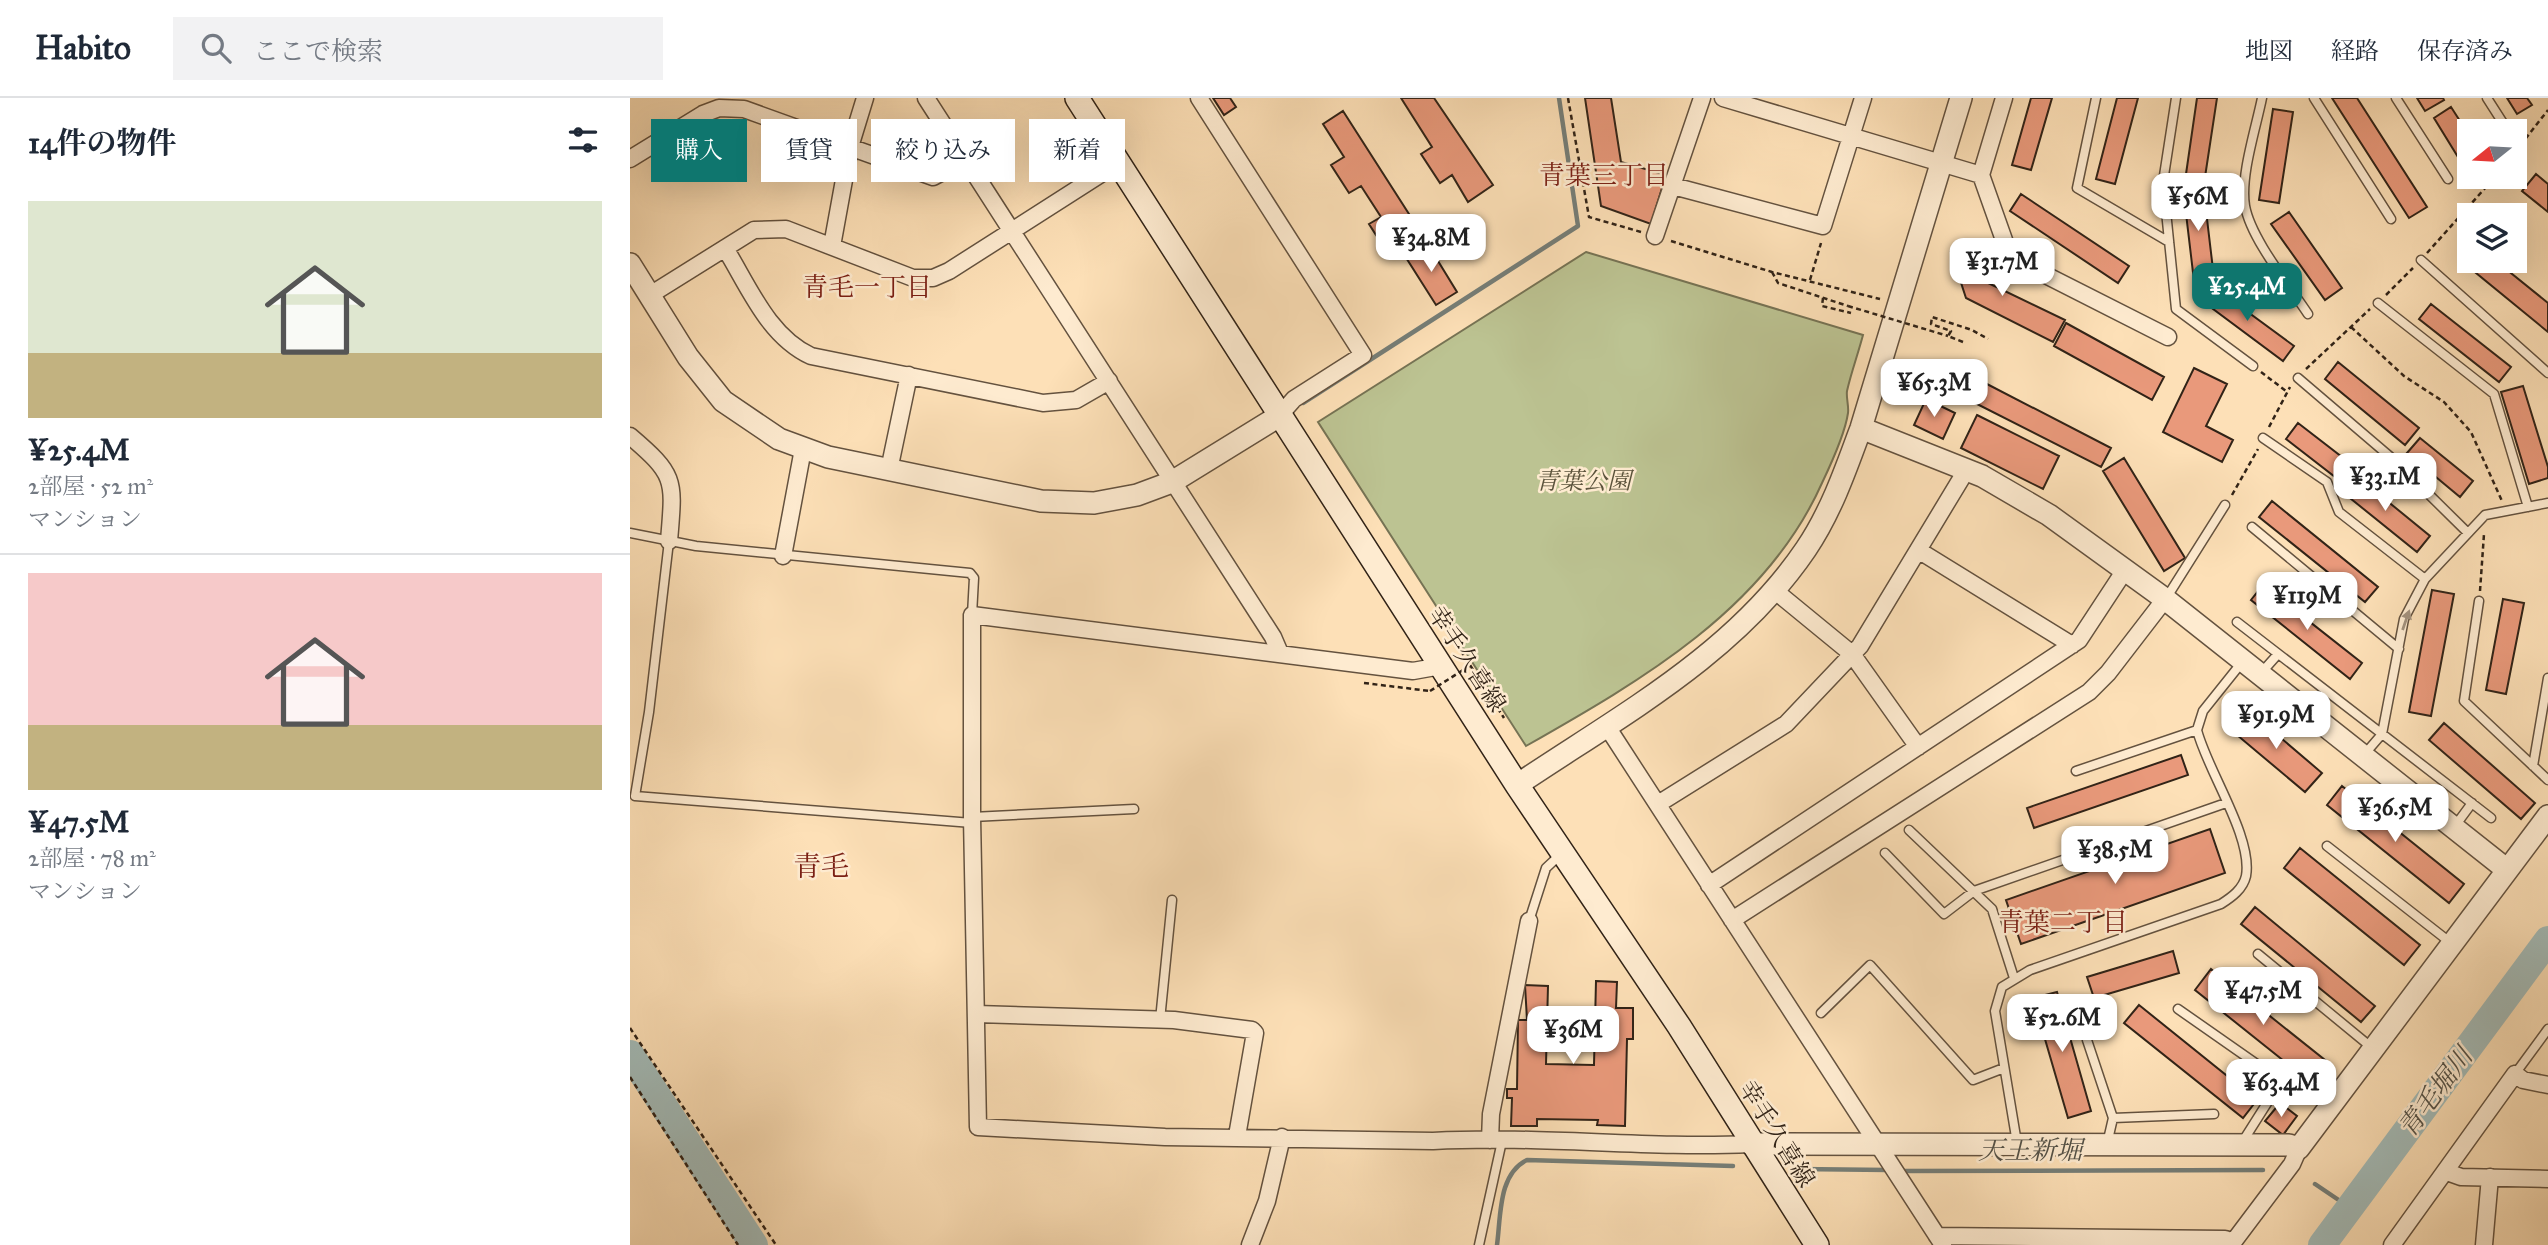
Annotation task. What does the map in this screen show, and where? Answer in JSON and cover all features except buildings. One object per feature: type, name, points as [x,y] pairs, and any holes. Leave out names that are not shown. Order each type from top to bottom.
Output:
[{"type":"main road","name":"幸手久喜線","points":[[1077,98],[1090,119]]},
{"type":"main road","name":"幸手久喜線","points":[[1125,174],[1517,785],[1679,1027],[1751,1144],[1818,1245]]},
{"type":"street","points":[[857,124],[865,98]]},
{"type":"street","points":[[926,98],[939,119]]},
{"type":"street","points":[[630,264],[688,357],[723,401],[759,427],[803,449],[889,470],[1066,503],[1119,500],[1172,482],[1279,416],[1294,400],[1363,355],[1199,98]]},
{"type":"street","points":[[1656,236],[1702,98]]},
{"type":"street","points":[[1723,98],[1851,134],[1981,175]]},
{"type":"street","points":[[1673,186],[1823,226],[1863,98]]},
{"type":"street","points":[[1517,785],[1688,673],[1750,617],[1807,548],[1825,516],[1861,428],[1961,98]]},
{"type":"street","points":[[2004,98],[1981,175],[2010,257],[2168,337]]},
{"type":"street","points":[[630,159],[719,108],[744,110],[770,119]]},
{"type":"street","points":[[832,246],[844,182]]},
{"type":"street","points":[[979,182],[1273,637],[1279,651]]},
{"type":"street","points":[[650,295],[754,230],[770,228],[786,229],[913,278],[933,278],[1012,233],[1089,182]]},
{"type":"street","points":[[725,248],[777,333],[793,348],[811,356],[1043,403],[1076,400],[1109,381]]},
{"type":"street","points":[[889,470],[909,375]]},
{"type":"street","points":[[1861,428],[1967,469],[2025,500],[2165,599],[2506,869]]},
{"type":"street","points":[[630,436],[663,464],[671,480],[669,541]]},
{"type":"street","points":[[783,556],[803,449]]},
{"type":"street","points":[[1657,804],[1786,724],[1852,654],[1967,469]]},
{"type":"street","points":[[1918,550],[2071,645]]},
{"type":"street","points":[[1709,885],[2079,640],[2125,570]]},
{"type":"street","points":[[1774,590],[1852,654],[1918,747]]},
{"type":"street","points":[[1732,920],[2089,692],[2108,673],[2165,599]]},
{"type":"street","points":[[1441,666],[1413,671],[1279,651],[972,615],[972,820],[978,1127],[1165,1137],[1496,1140],[1664,1146],[1751,1144],[1882,1149],[2017,1143],[2241,1146],[2288,1144],[2299,1148]]},
{"type":"street","points":[[1606,725],[1940,1241],[2225,1239],[2232,1244],[2292,1164],[2299,1148],[2548,816]]},
{"type":"street","points":[[1496,1140],[1491,1114],[1529,921]]},
{"type":"street","points":[[977,1014],[1160,1020],[1244,1028],[1255,1032],[1237,1136]]},
{"type":"street","points":[[2392,1245],[2515,1074],[2524,1080],[2548,1084]]},
{"type":"street","points":[[1250,1245],[1267,1200],[1282,1137]]},
{"type":"street","points":[[2447,1172],[2461,1177],[2548,1179]]},
{"type":"street","points":[[2484,1245],[2490,1177]]},
{"type":"lane","points":[[2096,98],[2077,188],[2169,242]]},
{"type":"lane","points":[[2176,98],[2163,182],[2176,309],[2253,366]]},
{"type":"lane","points":[[2262,98],[2244,189],[2246,207],[2253,228],[2308,314]]},
{"type":"lane","points":[[2314,98],[2391,219]]},
{"type":"lane","points":[[2396,98],[2448,178]]},
{"type":"lane","points":[[2487,98],[2501,119]]},
{"type":"lane","points":[[2421,260],[2548,373]]},
{"type":"lane","points":[[2378,303],[2494,394],[2528,507]]},
{"type":"lane","points":[[2298,378],[2394,460],[2468,533]]},
{"type":"lane","points":[[2263,438],[2328,482],[2339,512],[2425,579]]},
{"type":"lane","points":[[2165,599],[2225,505]]},
{"type":"lane","points":[[2363,756],[2382,734],[2404,619],[2425,579],[2485,515],[2548,505]]},
{"type":"lane","points":[[2252,527],[2399,649]]},
{"type":"lane","points":[[630,533],[669,541],[783,556],[970,573],[974,578],[972,615]]},
{"type":"lane","points":[[669,541],[649,712],[635,796],[972,820],[1135,809]]},
{"type":"lane","points":[[2479,601],[2464,701],[2548,780]]},
{"type":"lane","points":[[2237,622],[2491,818]]},
{"type":"lane","points":[[2017,1143],[1995,1011],[2002,986],[2014,978],[2232,898],[2245,878],[2247,861],[2197,730],[2203,711],[2252,668],[2278,654]]},
{"type":"lane","points":[[2533,766],[2548,678]]},
{"type":"lane","points":[[2076,771],[2197,730]]},
{"type":"lane","points":[[1885,853],[1944,914],[1974,891],[2226,803]]},
{"type":"lane","points":[[2454,828],[2472,803]]},
{"type":"lane","points":[[1909,830],[1992,909],[2014,978]]},
{"type":"lane","points":[[2327,846],[2451,943]]},
{"type":"lane","points":[[1529,921],[1546,868],[1562,853]]},
{"type":"lane","points":[[1160,1020],[1172,900]]},
{"type":"lane","points":[[2258,954],[2373,1049]]},
{"type":"lane","points":[[1821,1013],[1870,965],[1973,1080],[2004,1068]]},
{"type":"lane","points":[[2178,1009],[2281,1081],[2241,1146]]},
{"type":"lane","points":[[2515,1074],[2548,1029]]},
{"type":"lane","points":[[2087,1040],[2113,1118],[2107,1144]]},
{"type":"lane","points":[[2113,1118],[2214,1114]]},
{"type":"lane","points":[[1479,1245],[1496,1140]]},
{"type":"path","points":[[2527,137],[2548,110]]},
{"type":"path","points":[[2253,366],[2286,391],[2421,260],[2484,189]]},
{"type":"path","points":[[1823,226],[1823,235],[1810,280],[1883,300]]},
{"type":"path","points":[[1772,272],[1778,283],[1963,342]]},
{"type":"path","points":[[1824,298],[1822,306],[1852,313]]},
{"type":"path","points":[[1948,336],[1951,331],[1931,324],[1932,317],[1972,330],[1988,339]]},
{"type":"path","points":[[2351,327],[2404,376],[2444,402],[2471,432],[2507,511]]},
{"type":"path","points":[[2479,601],[2485,515]]},
{"type":"path","points":[[1438,615],[1504,718]]},
{"type":"path","points":[[1364,683],[1430,691],[1471,665]]},
{"type":"path","points":[[630,1028],[776,1245]]},
{"type":"path","points":[[630,1077],[738,1245]]},
{"type":"green space","name":"青葉公園","points":[[1586,252],[1863,335],[1847,391],[1848,413],[1838,448],[1798,528],[1768,568],[1734,604],[1656,667],[1526,746],[1318,422]]},
{"type":"waterway","points":[[1303,403],[1578,226],[1559,98]]},
{"type":"waterway","name":"青毛堀川","points":[[2322,1245],[2548,940]]},
{"type":"waterway","points":[[630,1054],[754,1245]]},
{"type":"waterway","name":"天王新堀","points":[[1497,1245],[1506,1185],[1518,1166],[1527,1160],[1733,1166]]},
{"type":"waterway","name":"天王新堀","points":[[1797,1169],[1888,1170]]},
{"type":"waterway","name":"天王新堀","points":[[1900,1171],[2263,1170]]},
{"type":"waterway","points":[[2315,1184],[2349,1207]]},
{"type":"district","name":"青葉三丁目","points":[[1604,175]]},
{"type":"district","name":"青毛一丁目","points":[[867,287]]},
{"type":"district","name":"青毛","points":[[821,866]]},
{"type":"district","name":"青葉二丁目","points":[[2063,922]]}]
